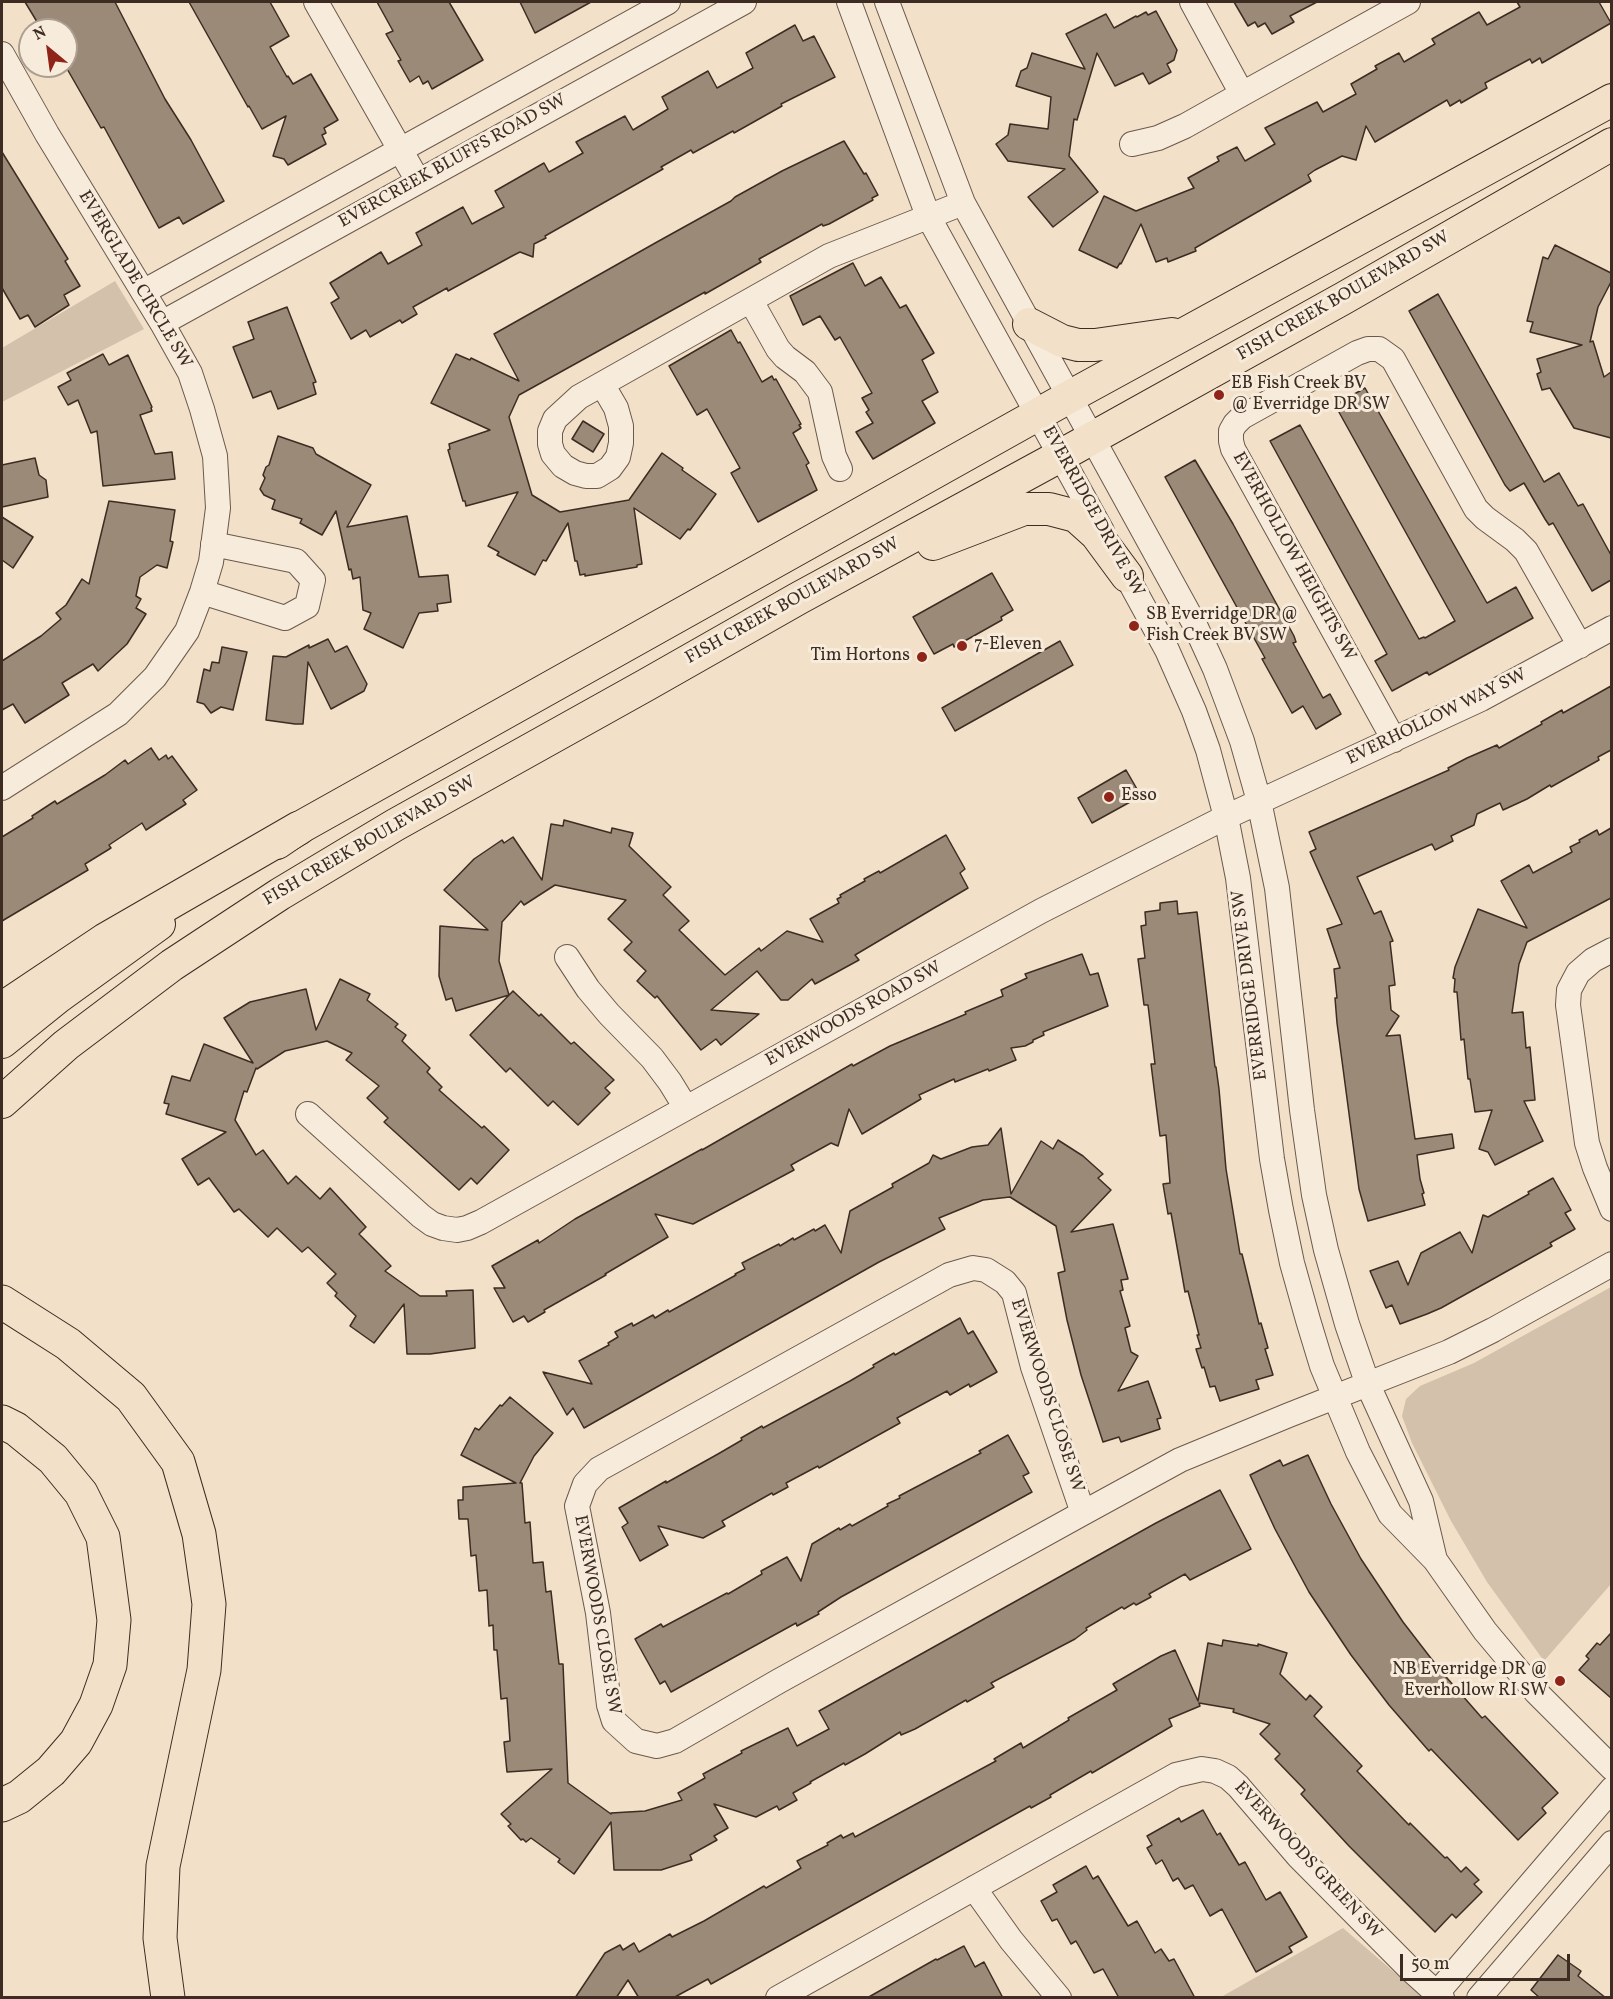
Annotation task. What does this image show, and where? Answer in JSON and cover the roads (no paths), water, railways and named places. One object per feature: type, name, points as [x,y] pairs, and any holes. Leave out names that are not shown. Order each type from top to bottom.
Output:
[{"type":"highway","points":[[2,1009],[105,940],[299,828]]},
{"type":"highway","points":[[2,1302],[68,1344],[131,1398],[178,1462],[198,1534],[208,1604],[204,1670],[164,1866],[160,1938],[168,1998]]},
{"type":"highway","points":[[2,1318],[68,1344]]},
{"type":"highway","points":[[2,1422],[16,1429],[53,1459],[81,1493],[103,1536],[114,1620],[110,1665],[96,1705],[76,1742],[51,1771],[19,1797],[2,1805]]},
{"type":"main road","points":[[2,1042],[142,934],[219,885],[299,828],[1038,414],[1611,100]]},
{"type":"main road","name":"FISH CREEK BOULEVARD SW","points":[[2,1102],[66,1045],[163,972],[280,894],[395,825],[799,598],[1344,298],[1611,144]]},
{"type":"main road","points":[[1029,324],[1062,341],[1078,345],[1095,345],[1188,332]]},
{"type":"main road","points":[[799,598],[1024,509],[1049,509],[1076,516],[1096,534],[1127,576]]},
{"type":"street","points":[[316,2],[418,181]]},
{"type":"street","name":"EVERCREEK BLUFFS ROAD SW","points":[[162,323],[744,2]]},
{"type":"street","name":"EVERRIDGE DRIVE SW","points":[[849,2],[928,216],[1167,650],[1194,711],[1208,750],[1226,817],[1238,878],[1267,1113],[1281,1210],[1292,1263],[1319,1357],[1358,1452],[1390,1514],[1436,1560],[1485,1631],[1521,1675],[1611,1768]]},
{"type":"street","name":"EVERRIDGE DRIVE SW","points":[[888,2],[963,203],[1194,623],[1215,669],[1242,741],[1259,801],[1276,888],[1302,1110],[1314,1195],[1326,1250],[1347,1324],[1368,1385],[1421,1501],[1436,1560]]},
{"type":"street","points":[[1192,2],[1242,94]]},
{"type":"street","points":[[1132,144],[1158,138],[1185,126],[1408,2]]},
{"type":"street","points":[[654,5],[666,43]]},
{"type":"street","name":"EVERCREEK BLUFFS ROAD SW","points":[[143,292],[654,5]]},
{"type":"street","name":"EVERGLADE CIRCLE SW","points":[[2,54],[47,134],[190,373],[215,456],[218,508],[211,562],[202,592],[187,631],[155,676],[118,714],[2,788]]},
{"type":"street","points":[[602,384],[829,256],[963,203]]},
{"type":"street","points":[[751,301],[778,349],[805,372],[820,392],[834,456],[840,469]]},
{"type":"street","name":"EVERHOLLOW HEIGHTS SW","points":[[1394,740],[1233,449],[1231,441],[1234,424],[1242,417],[1357,353],[1368,349],[1378,349],[1393,359],[1476,509],[1485,519],[1515,540],[1526,551],[1580,646]]},
{"type":"street","points":[[202,592],[285,618],[307,606],[313,580],[296,561],[213,544]]},
{"type":"street","name":"EVERHOLLOW WAY SW","points":[[1259,801],[1481,699],[1611,628]]},
{"type":"street","name":"EVERWOODS ROAD SW","points":[[308,1114],[432,1224],[451,1230],[467,1228],[1041,911],[1259,801]]},
{"type":"street","points":[[1611,950],[1593,960],[1578,973],[1569,990],[1568,1005],[1587,1143],[1611,1209]]},
{"type":"street","points":[[567,957],[588,989],[609,1014],[652,1058],[686,1108]]},
{"type":"street","points":[[1267,1113],[1302,1110]]},
{"type":"street","points":[[1335,1397],[1458,1348],[1611,1264]]},
{"type":"street","name":"EVERWOODS CLOSE SW","points":[[1083,1513],[1033,1367],[1014,1293],[1005,1282],[986,1269],[973,1268],[949,1275],[599,1469],[585,1484],[577,1506],[598,1613],[609,1705],[614,1721],[636,1741],[657,1746],[675,1741],[778,1681],[1180,1460],[1335,1397]]},
{"type":"street","name":"EVERWOODS GREEN SW","points":[[778,1998],[1176,1775],[1202,1769],[1215,1771],[1238,1785],[1298,1856],[1411,1970],[1440,1995]]},
{"type":"street","points":[[1440,1995],[1611,1789]]},
{"type":"street","points":[[1479,1998],[1611,1843]]},
{"type":"street","points":[[974,1888],[1011,1940],[1059,1998]]},
{"type":"place","name":"EB Fish Creek BV @ Everridge DR SW","points":[[1219,395]]},
{"type":"place","name":"SB Everridge DR @ Fish Creek BV SW","points":[[1134,626]]},
{"type":"place","name":"7-Eleven","points":[[962,646]]},
{"type":"place","name":"Tim Hortons","points":[[922,657]]},
{"type":"place","name":"Esso","points":[[1109,797]]},
{"type":"place","name":"NB Everridge DR @ Everhollow RI SW","points":[[1560,1681]]}]
